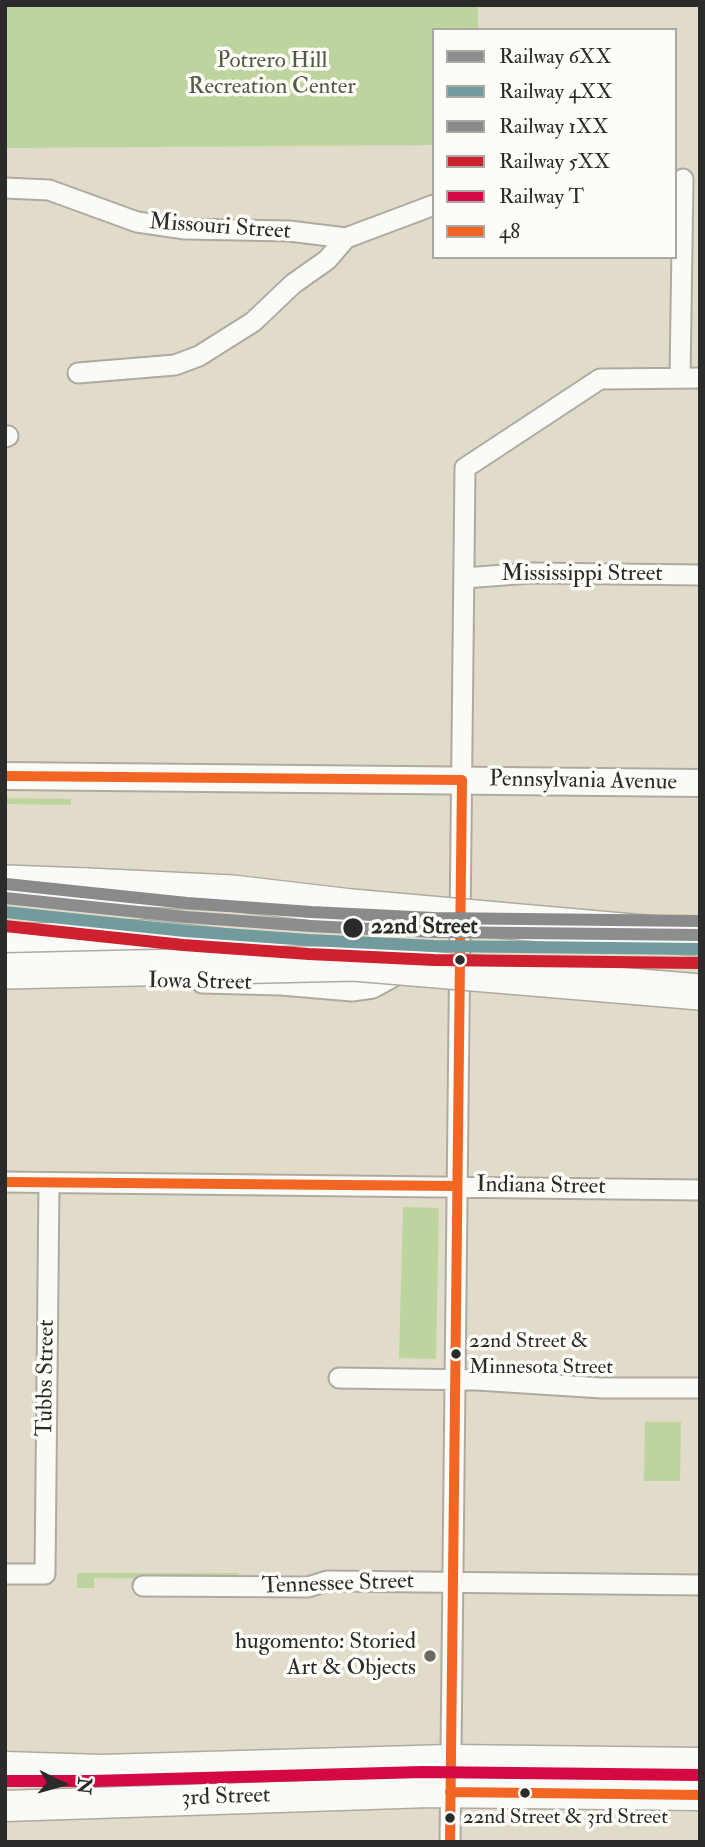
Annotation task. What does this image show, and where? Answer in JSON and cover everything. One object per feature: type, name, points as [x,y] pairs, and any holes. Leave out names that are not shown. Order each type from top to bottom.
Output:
[{"type":"highway","points":[[5,885],[232,893],[351,907],[700,938]]},
{"type":"highway","points":[[5,942],[144,938],[354,963],[700,992]]},
{"type":"highway","points":[[5,970],[354,963]]},
{"type":"main road","name":"Pennsylvania Avenue","points":[[5,776],[700,783]]},
{"type":"main road","name":"3rd Street","points":[[5,1767],[102,1770],[450,1760],[700,1763]]},
{"type":"main road","name":"3rd Street","points":[[5,1806],[450,1792],[700,1795]]},
{"type":"street","points":[[680,378],[686,179]]},
{"type":"street","name":"Missouri Street","points":[[5,188],[49,190],[137,222],[185,229],[289,231],[346,238],[432,206]]},
{"type":"street","points":[[78,373],[175,365],[199,356],[253,322],[293,284],[327,260],[346,238]]},
{"type":"street","points":[[450,1842],[465,468],[600,379],[700,378]]},
{"type":"street","name":"Mississippi Street","points":[[464,578],[531,573],[700,575]]},
{"type":"street","name":"Iowa Street","points":[[5,970],[22,966],[183,966],[283,969],[393,977],[460,972]]},
{"type":"street","name":"Iowa Street","points":[[5,981],[22,984],[281,985],[352,990],[373,988],[393,977]]},
{"type":"street","name":"Indiana Street","points":[[5,1182],[700,1189]]},
{"type":"street","name":"Tubbs Street","points":[[5,1574],[45,1574],[49,1182]]},
{"type":"street","points":[[339,1378],[602,1388],[700,1388]]},
{"type":"street","name":"Tennessee Street","points":[[143,1587],[309,1587],[327,1581],[700,1585]]},
{"type":"green space","name":"Potrero Hill Recreation Center","points":[[5,5],[478,5],[478,28],[432,28],[432,145],[5,148]]},
{"type":"green space","points":[[5,798],[71,799],[71,805],[5,804]]},
{"type":"green space","points":[[403,1207],[439,1208],[436,1359],[399,1358]]},
{"type":"green space","points":[[645,1422],[681,1422],[680,1481],[644,1481]]},
{"type":"green space","points":[[77,1573],[239,1573],[239,1579],[94,1578],[94,1588],[77,1588]]},
{"type":"rail line","name":"1XX","points":[[6,884],[187,903],[311,912],[434,918],[700,921]]},
{"type":"rail line","name":"6XX","points":[[5,898],[186,917],[310,926],[434,932],[700,935]]},
{"type":"rail line","name":"4XX","points":[[5,912],[185,931],[309,940],[434,946],[700,949]]},
{"type":"rail line","name":"5XX","points":[[5,926],[183,945],[309,954],[434,960],[700,963]]},
{"type":"rail line","name":"T","points":[[5,1781],[422,1772],[700,1775]]},
{"type":"transit line","name":"48","points":[[5,776],[462,780]]},
{"type":"transit line","name":"48","points":[[450,1842],[462,780]]},
{"type":"transit line","name":"48","points":[[5,1182],[457,1186]]},
{"type":"transit line","name":"48","points":[[450,1792],[700,1795]]},
{"type":"place","name":"22nd Street","points":[[353,928]]},
{"type":"place","name":"22nd Street & Minnesota Street","points":[[456,1354]]},
{"type":"place","name":"hugomento: Storied Art & Objects","points":[[430,1656]]},
{"type":"place","name":"22nd Street & 3rd Street","points":[[450,1818]]}]
